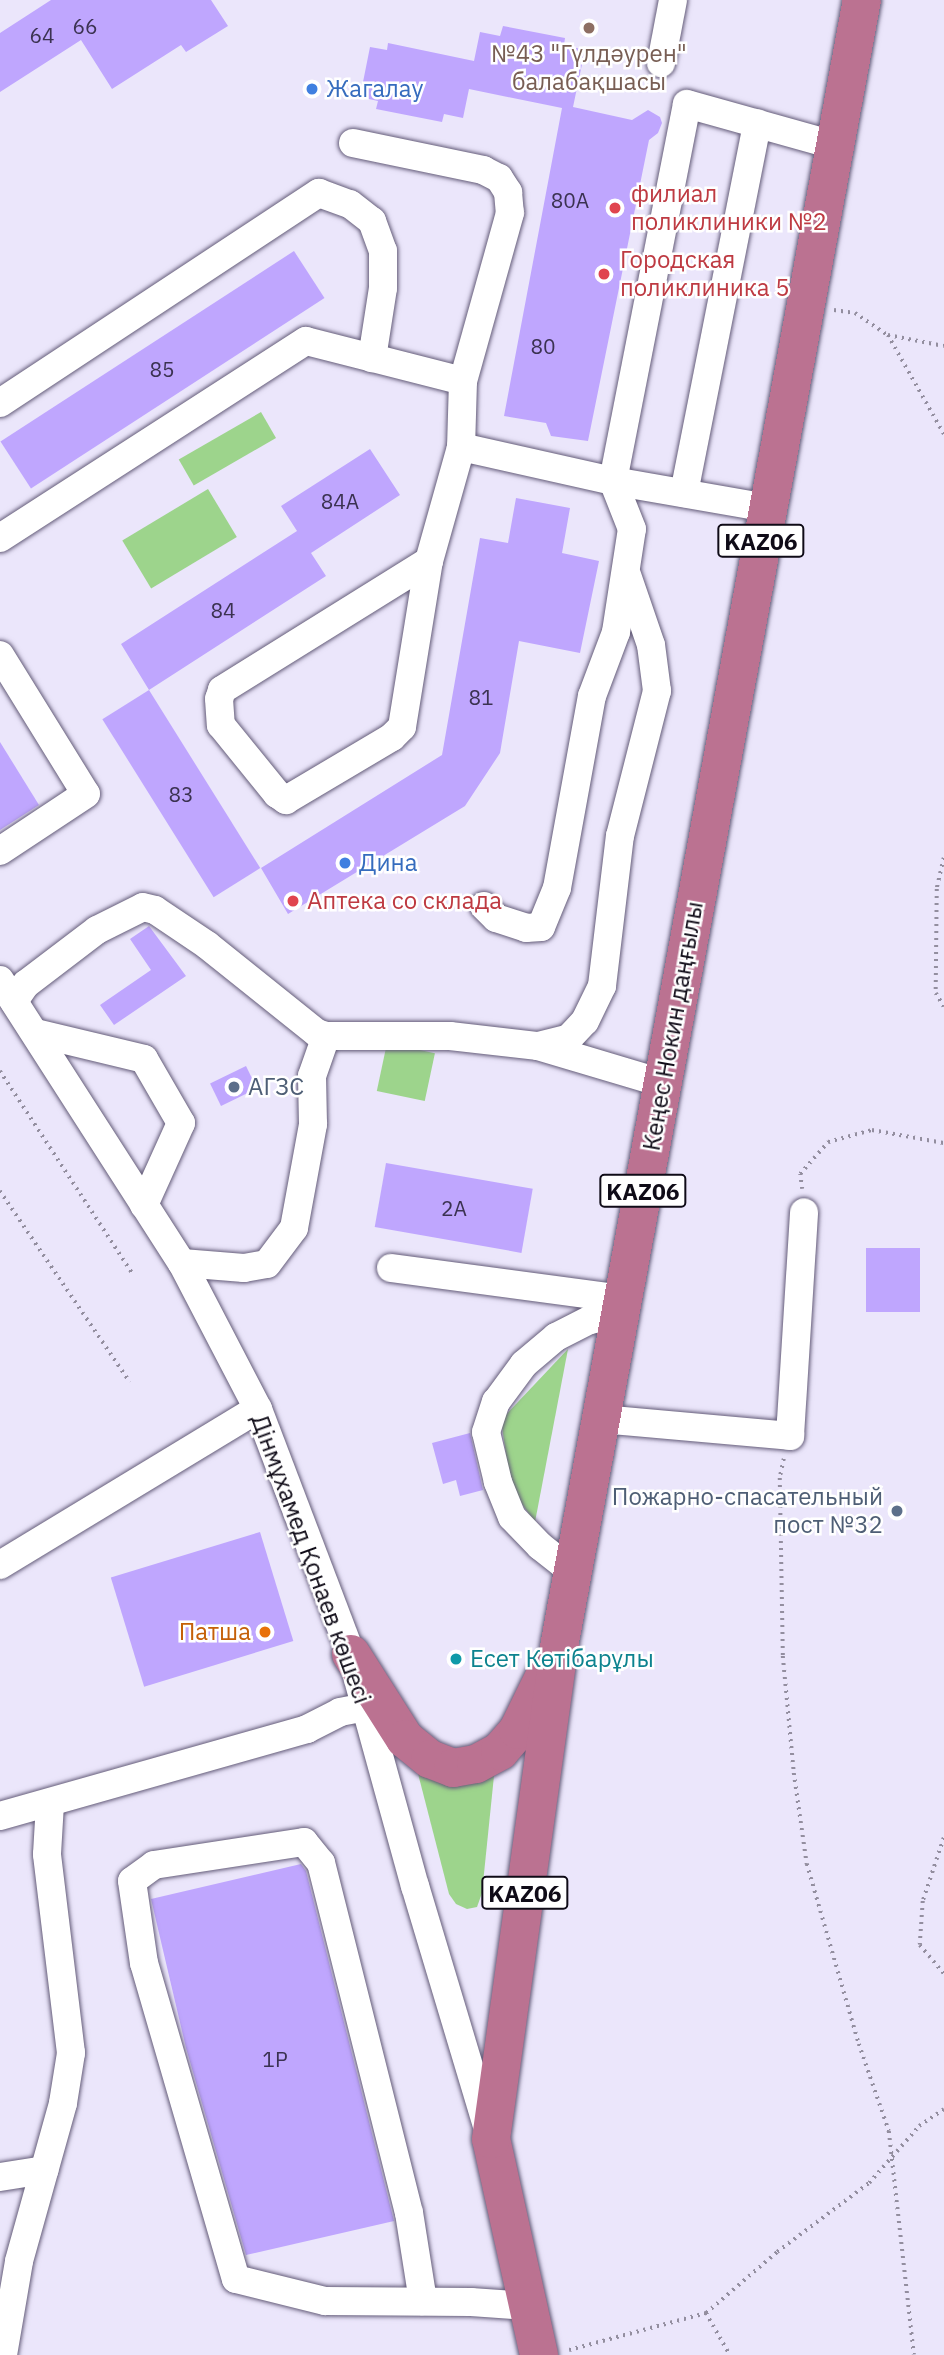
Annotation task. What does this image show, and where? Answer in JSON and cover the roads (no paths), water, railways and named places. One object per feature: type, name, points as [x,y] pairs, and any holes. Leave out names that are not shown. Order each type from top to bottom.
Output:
[{"type":"highway","name":"Кеңес Нокин даңғылы","points":[[491,2139],[559,1647],[862,0]]},
{"type":"highway","points":[[351,1654],[405,1740],[430,1759],[453,1768],[488,1760],[509,1742],[519,1730],[559,1647]]},
{"type":"highway","name":"Дінмұхамед Қонаев көшесі","points":[[491,2139],[528,2306],[552,2353]]},
{"type":"street","points":[[661,63],[673,0]]},
{"type":"street","points":[[484,906],[496,918],[526,928],[541,927],[557,888],[592,696],[616,632],[626,572],[632,529],[613,481],[687,104],[834,145]]},
{"type":"street","points":[[684,493],[757,123]]},
{"type":"street","points":[[353,143],[483,170],[499,178],[508,192],[510,213],[463,381],[461,447],[429,561],[402,727],[392,737],[286,800],[277,794],[221,724],[219,699],[222,690],[429,561]]},
{"type":"street","points":[[0,403],[319,193],[350,204],[372,221],[383,251],[383,288],[372,358]]},
{"type":"street","points":[[0,538],[306,341],[463,381]]},
{"type":"street","points":[[461,447],[613,481],[767,508]]},
{"type":"street","points":[[538,1046],[569,1038],[585,1021],[602,986],[620,836],[657,691],[651,645],[626,572]]},
{"type":"street","points":[[0,655],[86,794],[0,850]]},
{"type":"street","points":[[7,990],[26,984],[97,930],[143,907],[155,911],[207,945],[310,1028],[327,1036],[450,1036],[538,1046],[662,1083]]},
{"type":"street","name":"Дінмұхамед Қонаев көшесі","points":[[7,990],[182,1263],[258,1409],[351,1654],[491,2139]]},
{"type":"street","points":[[36,1033],[144,1059],[181,1123],[145,1205]]},
{"type":"street","points":[[182,1263],[244,1269],[267,1264],[294,1228],[313,1124],[312,1076],[327,1036]]},
{"type":"street","points":[[601,1419],[790,1436],[804,1212]]},
{"type":"street","points":[[391,1268],[622,1306]]},
{"type":"street","points":[[573,1572],[540,1546],[512,1517],[498,1482],[486,1432],[496,1402],[524,1364],[556,1337],[622,1306]]},
{"type":"street","points":[[0,1565],[258,1409]]},
{"type":"street","points":[[0,1816],[307,1729],[340,1712],[365,1707]]},
{"type":"street","points":[[3,2355],[10,2268],[44,2170],[63,2103],[71,2053],[47,1854],[50,1803]]},
{"type":"street","points":[[422,2301],[410,2213],[321,1863],[304,1842],[154,1865],[132,1881],[144,1963],[236,2279],[325,2301],[422,2301],[528,2306]]},
{"type":"street","points":[[0,2177],[44,2170]]},
{"type":"place","name":"№43 \"Гүлдәурен\" балабақшасы","points":[[589,28]]},
{"type":"place","name":"Жагалау","points":[[312,89]]},
{"type":"place","name":"филиал поликлиники №2","points":[[615,208]]},
{"type":"place","name":"Городская поликлиника 5","points":[[604,274]]},
{"type":"place","name":"Дина","points":[[345,863]]},
{"type":"place","name":"Аптека со склада","points":[[293,901]]},
{"type":"place","name":"АГЗС","points":[[234,1087]]},
{"type":"place","name":"Пожарно-спасательный пост №32","points":[[897,1511]]},
{"type":"place","name":"Патша","points":[[265,1632]]},
{"type":"place","name":"Есет Көтібарұлы","points":[[456,1659]]}]
